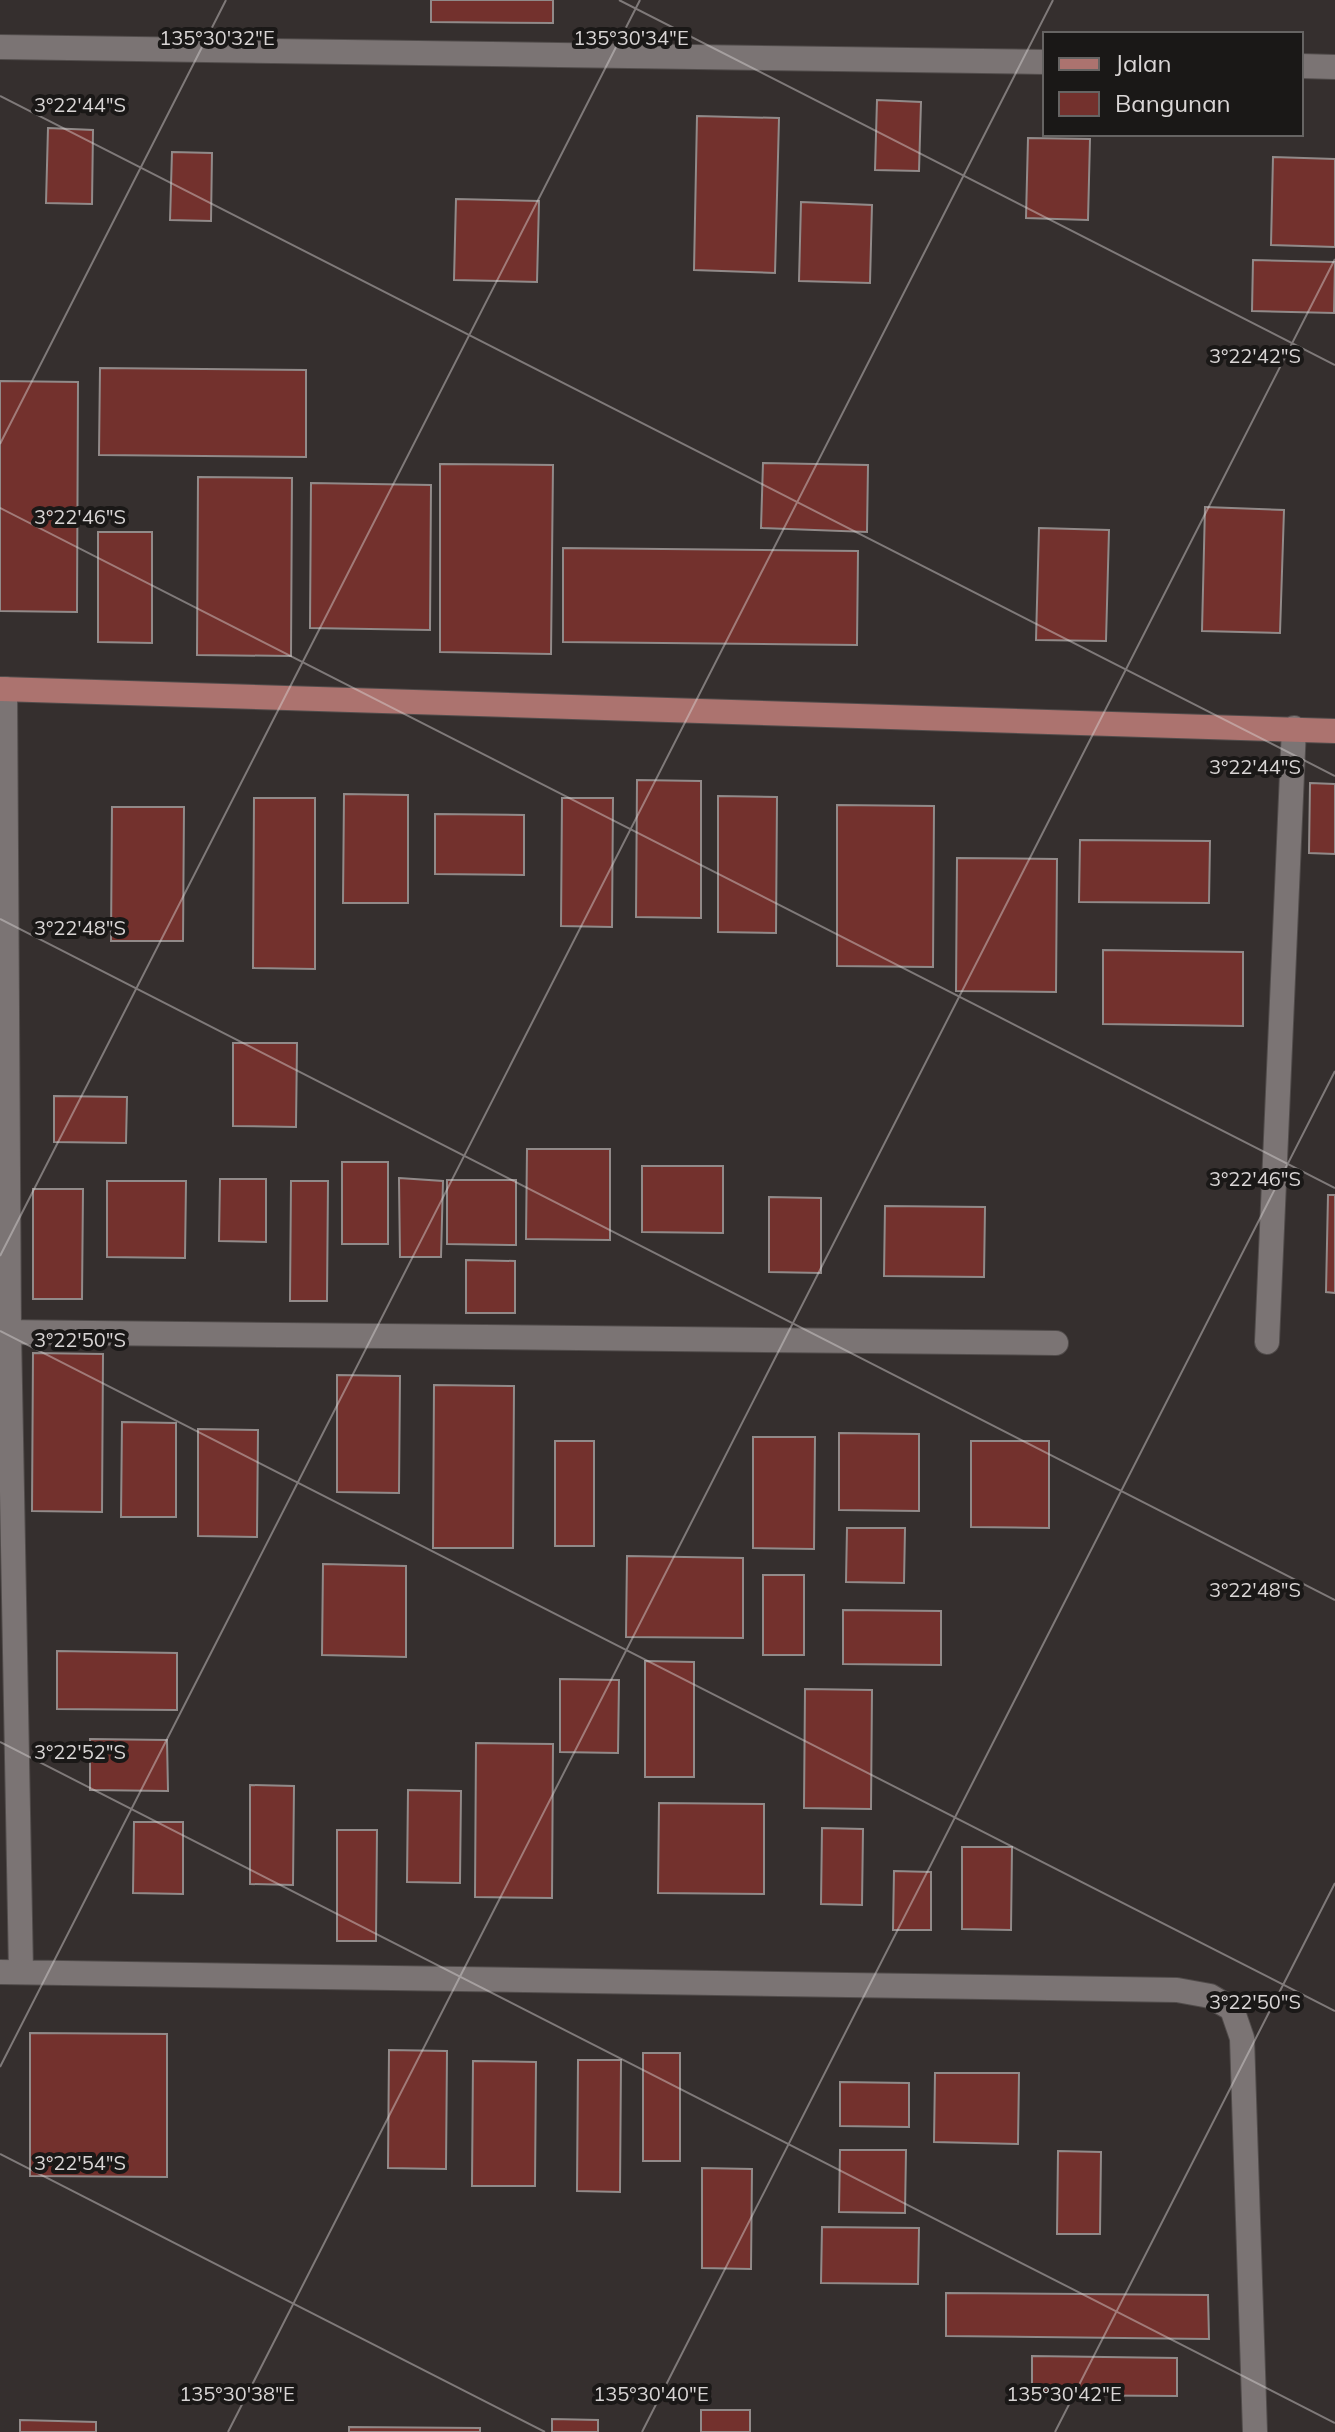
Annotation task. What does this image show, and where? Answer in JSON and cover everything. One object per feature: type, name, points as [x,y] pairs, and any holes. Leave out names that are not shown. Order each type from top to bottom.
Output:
[{"type":"main road","points":[[2,689],[1335,731]]},
{"type":"street","points":[[0,47],[1043,62]]},
{"type":"street","points":[[1303,66],[1335,67]]},
{"type":"street","points":[[2,689],[4,1332],[11,1972],[1129,1989],[1177,1990],[1210,1996],[1232,2009],[1242,2038],[1255,2432]]},
{"type":"street","points":[[1267,1342],[1294,728]]},
{"type":"street","points":[[4,1332],[1056,1343]]},
{"type":"building","points":[[431,0],[553,0],[553,23],[431,22]]},
{"type":"building","points":[[877,100],[921,102],[919,171],[875,170]]},
{"type":"building","points":[[697,116],[779,118],[775,273],[694,270]]},
{"type":"building","points":[[48,128],[93,130],[92,204],[46,203]]},
{"type":"building","points":[[1028,138],[1090,139],[1088,220],[1026,218]]},
{"type":"building","points":[[172,152],[212,153],[211,221],[170,220]]},
{"type":"building","points":[[1273,157],[1335,159],[1335,247],[1271,245]]},
{"type":"building","points":[[456,199],[539,201],[537,282],[454,280]]},
{"type":"building","points":[[801,202],[872,205],[870,283],[799,281]]},
{"type":"building","points":[[1253,260],[1335,262],[1334,313],[1252,311]]},
{"type":"building","points":[[100,368],[306,370],[306,457],[99,455]]},
{"type":"building","points":[[0,381],[78,382],[77,612],[0,611]]},
{"type":"building","points":[[763,463],[868,465],[867,532],[761,528]]},
{"type":"building","points":[[440,464],[553,465],[551,654],[440,652]]},
{"type":"building","points":[[198,477],[292,478],[291,656],[197,655]]},
{"type":"building","points":[[311,483],[431,485],[430,630],[310,628]]},
{"type":"building","points":[[1205,507],[1284,510],[1280,633],[1202,631]]},
{"type":"building","points":[[1039,528],[1109,530],[1106,641],[1036,640]]},
{"type":"building","points":[[98,532],[152,532],[152,643],[98,642]]},
{"type":"building","points":[[563,548],[858,551],[857,645],[563,642]]},
{"type":"building","points":[[637,780],[701,781],[701,918],[636,917]]},
{"type":"building","points":[[1310,783],[1335,784],[1335,854],[1309,853]]},
{"type":"building","points":[[344,794],[408,795],[408,903],[343,903]]},
{"type":"building","points":[[718,796],[777,797],[776,933],[718,932]]},
{"type":"building","points":[[254,798],[315,798],[315,969],[253,968]]},
{"type":"building","points":[[562,798],[613,798],[612,927],[561,926]]},
{"type":"building","points":[[837,805],[934,806],[933,967],[837,966]]},
{"type":"building","points":[[112,807],[184,807],[183,941],[111,941]]},
{"type":"building","points":[[435,814],[524,815],[524,875],[435,874]]},
{"type":"building","points":[[1080,840],[1210,841],[1209,903],[1079,902]]},
{"type":"building","points":[[957,858],[1057,859],[1056,992],[956,991]]},
{"type":"building","points":[[1103,950],[1243,952],[1243,1026],[1103,1024]]},
{"type":"building","points":[[233,1043],[297,1043],[296,1127],[233,1126]]},
{"type":"building","points":[[54,1096],[127,1097],[126,1143],[54,1142]]},
{"type":"building","points":[[527,1149],[610,1149],[610,1240],[526,1239]]},
{"type":"building","points":[[342,1162],[388,1162],[388,1244],[342,1244]]},
{"type":"building","points":[[642,1166],[723,1166],[723,1233],[642,1232]]},
{"type":"building","points":[[399,1178],[443,1181],[441,1257],[400,1257]]},
{"type":"building","points":[[220,1179],[266,1179],[266,1242],[219,1241]]},
{"type":"building","points":[[447,1180],[516,1180],[516,1245],[447,1244]]},
{"type":"building","points":[[107,1181],[186,1181],[185,1258],[107,1257]]},
{"type":"building","points":[[291,1181],[328,1181],[327,1301],[290,1301]]},
{"type":"building","points":[[33,1189],[83,1189],[82,1299],[33,1299]]},
{"type":"building","points":[[1328,1195],[1335,1195],[1335,1293],[1326,1292]]},
{"type":"building","points":[[769,1197],[821,1198],[821,1273],[769,1272]]},
{"type":"building","points":[[885,1206],[985,1207],[984,1277],[884,1276]]},
{"type":"building","points":[[466,1260],[515,1261],[515,1313],[466,1313]]},
{"type":"building","points":[[33,1353],[103,1354],[102,1512],[32,1511]]},
{"type":"building","points":[[337,1375],[400,1376],[399,1493],[337,1492]]},
{"type":"building","points":[[434,1385],[514,1386],[513,1548],[433,1548]]},
{"type":"building","points":[[122,1422],[176,1423],[176,1517],[121,1517]]},
{"type":"building","points":[[198,1429],[258,1430],[257,1537],[198,1536]]},
{"type":"building","points":[[839,1433],[919,1434],[919,1511],[839,1510]]},
{"type":"building","points":[[753,1437],[815,1437],[814,1549],[753,1548]]},
{"type":"building","points":[[555,1441],[594,1441],[594,1546],[555,1546]]},
{"type":"building","points":[[971,1441],[1049,1441],[1049,1528],[971,1527]]},
{"type":"building","points":[[847,1528],[905,1528],[904,1583],[846,1582]]},
{"type":"building","points":[[627,1556],[743,1558],[743,1638],[626,1637]]},
{"type":"building","points":[[323,1564],[406,1566],[406,1657],[322,1655]]},
{"type":"building","points":[[763,1575],[804,1575],[804,1655],[763,1655]]},
{"type":"building","points":[[843,1610],[941,1611],[941,1665],[843,1664]]},
{"type":"building","points":[[57,1651],[177,1653],[177,1710],[57,1709]]},
{"type":"building","points":[[645,1661],[694,1662],[694,1777],[645,1777]]},
{"type":"building","points":[[560,1679],[619,1680],[618,1753],[560,1752]]},
{"type":"building","points":[[805,1689],[872,1690],[871,1809],[804,1808]]},
{"type":"building","points":[[90,1739],[167,1740],[168,1791],[90,1790]]},
{"type":"building","points":[[476,1743],[553,1744],[552,1898],[475,1897]]},
{"type":"building","points":[[250,1785],[294,1786],[293,1885],[250,1884]]},
{"type":"building","points":[[408,1790],[461,1791],[460,1883],[407,1882]]},
{"type":"building","points":[[659,1803],[764,1804],[764,1894],[658,1893]]},
{"type":"building","points":[[134,1822],[183,1822],[183,1894],[133,1893]]},
{"type":"building","points":[[822,1828],[863,1829],[862,1905],[821,1904]]},
{"type":"building","points":[[337,1830],[377,1830],[376,1941],[337,1941]]},
{"type":"building","points":[[962,1847],[1012,1847],[1011,1930],[962,1929]]},
{"type":"building","points":[[894,1871],[931,1872],[931,1930],[893,1930]]},
{"type":"building","points":[[30,2033],[167,2034],[167,2177],[30,2176]]},
{"type":"building","points":[[389,2050],[447,2051],[446,2169],[388,2168]]},
{"type":"building","points":[[643,2053],[680,2053],[680,2161],[643,2161]]},
{"type":"building","points":[[578,2060],[621,2060],[620,2192],[577,2191]]},
{"type":"building","points":[[473,2061],[536,2062],[535,2186],[472,2186]]},
{"type":"building","points":[[935,2073],[1019,2073],[1018,2144],[934,2142]]},
{"type":"building","points":[[840,2082],[909,2083],[909,2127],[840,2126]]},
{"type":"building","points":[[840,2150],[906,2150],[905,2213],[839,2212]]},
{"type":"building","points":[[1058,2151],[1101,2152],[1100,2234],[1057,2234]]},
{"type":"building","points":[[702,2168],[752,2169],[751,2269],[702,2268]]},
{"type":"building","points":[[822,2227],[919,2228],[918,2284],[821,2283]]},
{"type":"building","points":[[946,2293],[1208,2295],[1209,2339],[946,2336]]},
{"type":"building","points":[[1032,2356],[1177,2358],[1177,2396],[1032,2395]]},
{"type":"building","points":[[701,2410],[750,2410],[750,2432],[701,2432]]},
{"type":"building","points":[[552,2419],[598,2420],[598,2432],[552,2432]]},
{"type":"building","points":[[20,2420],[96,2422],[96,2432],[20,2432]]},
{"type":"building","points":[[349,2427],[480,2428],[480,2432],[349,2432]]}]
